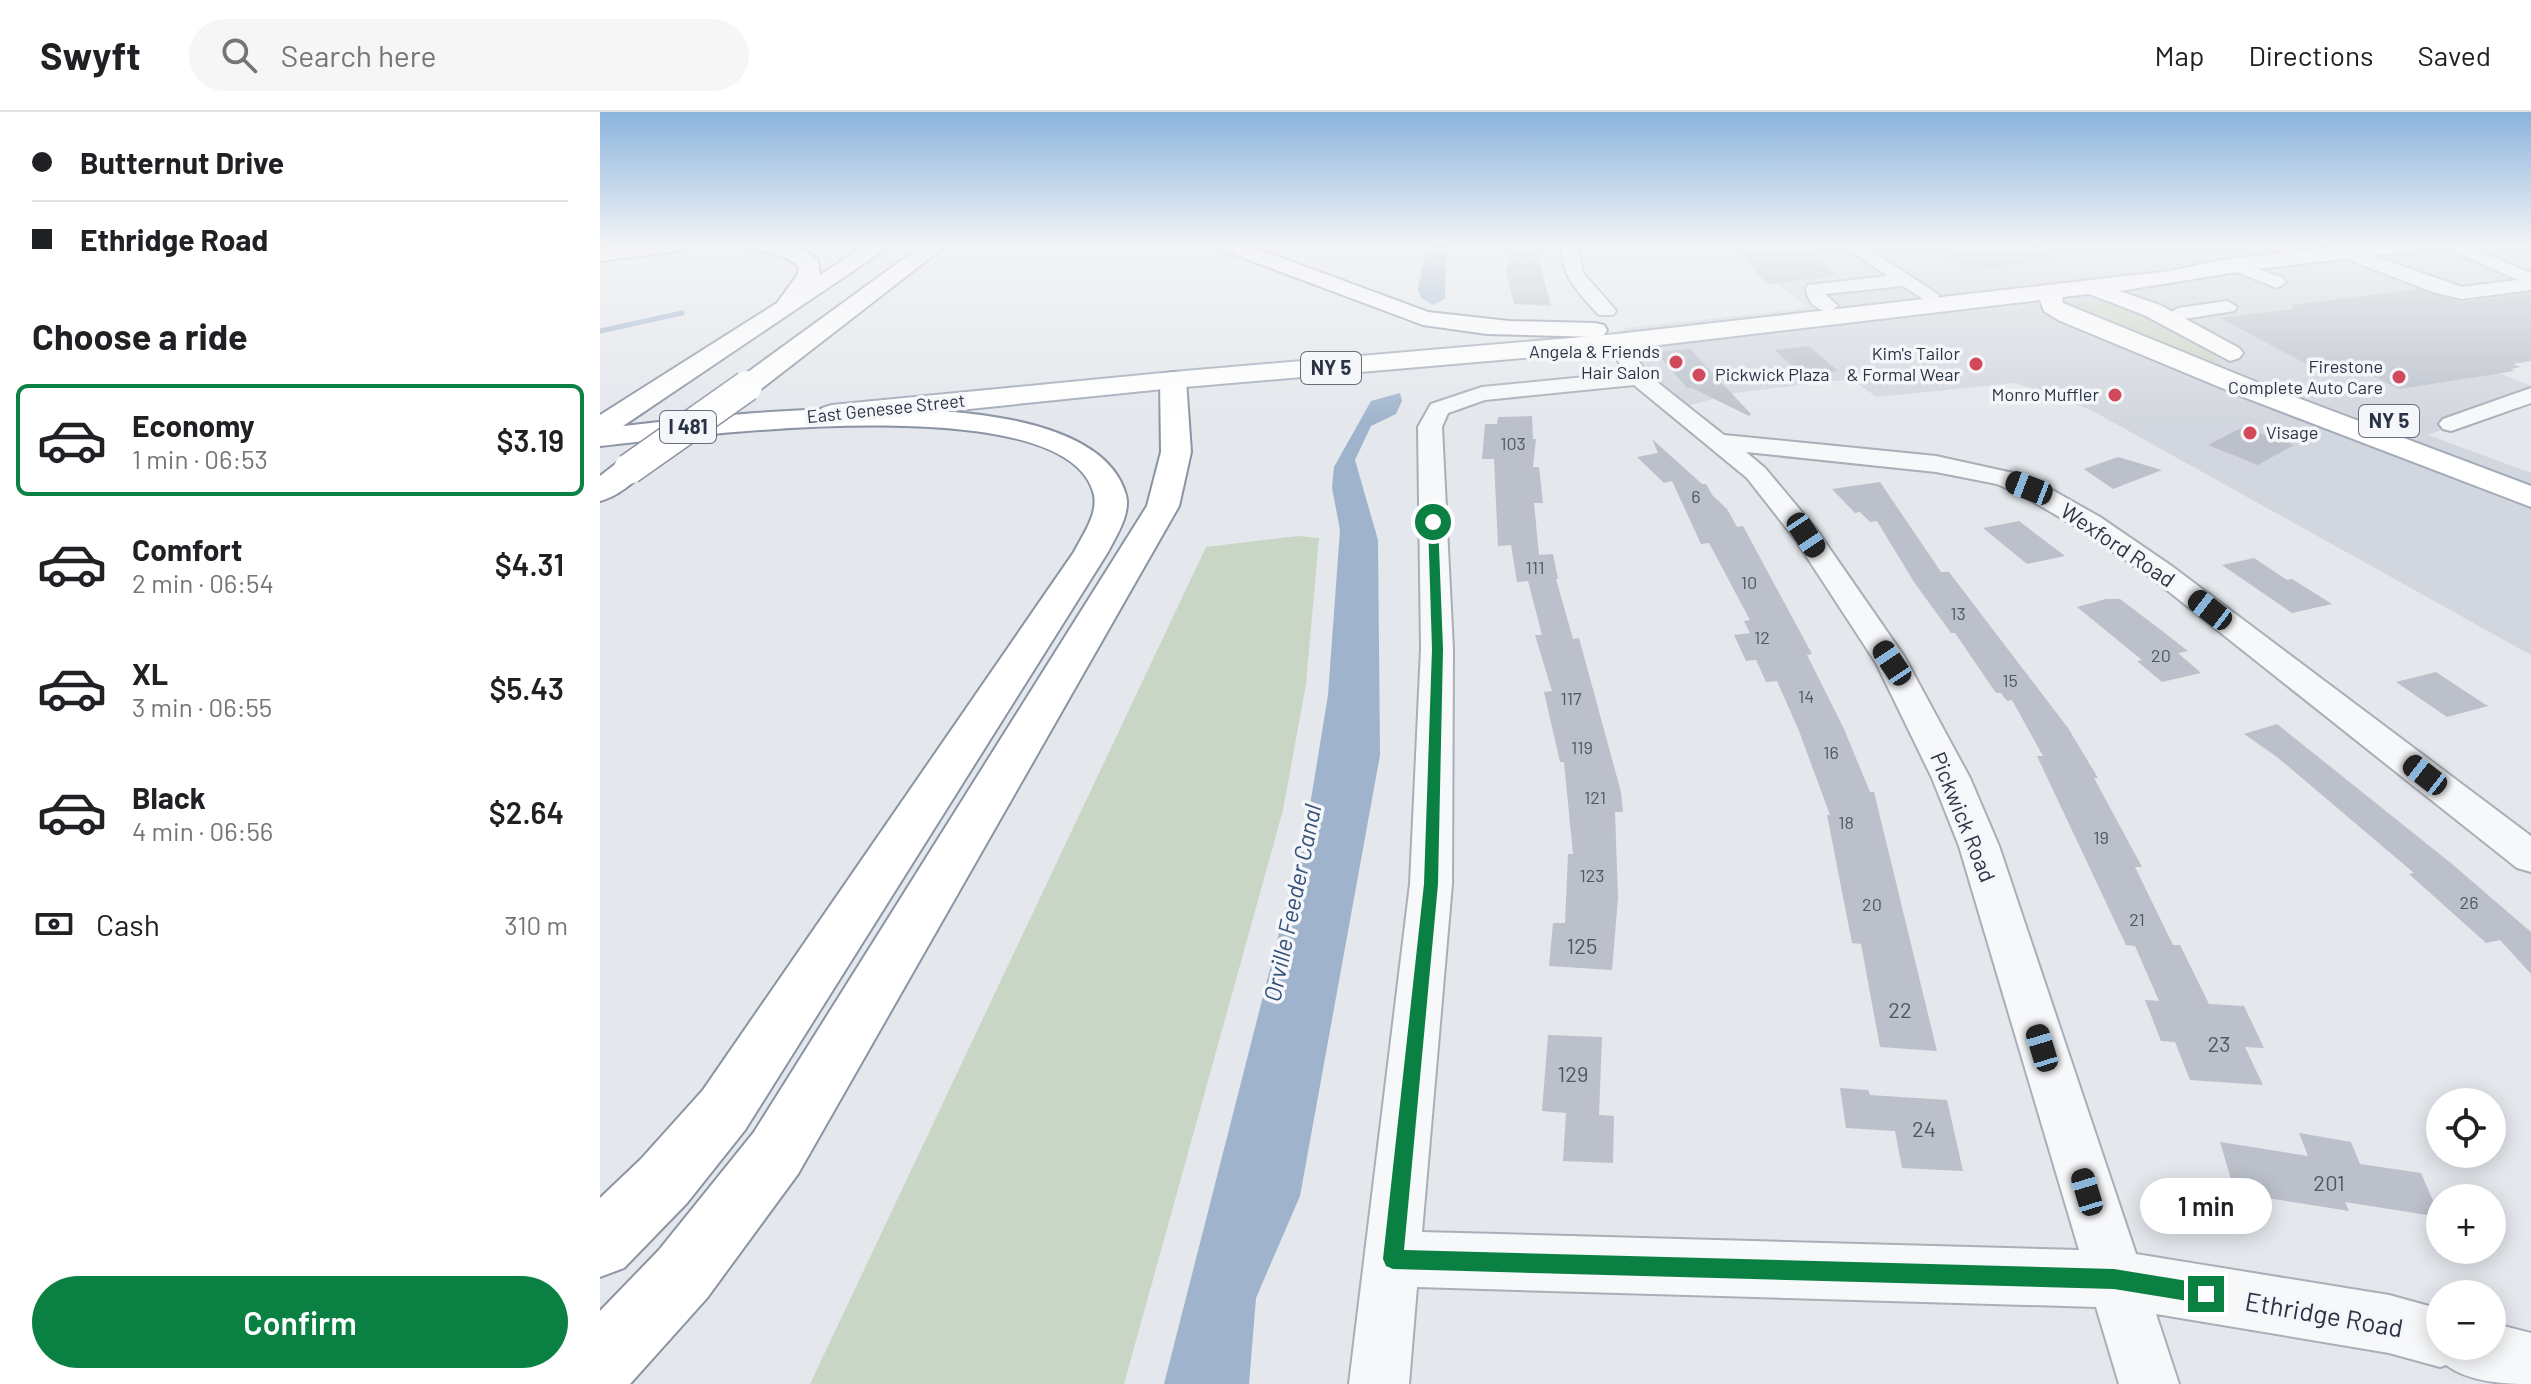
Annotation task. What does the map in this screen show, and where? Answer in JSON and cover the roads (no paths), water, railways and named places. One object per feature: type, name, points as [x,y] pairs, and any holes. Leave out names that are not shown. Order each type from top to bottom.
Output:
[{"type":"main road","points":[[784,309],[788,303]]},
{"type":"main road","name":"I 481","points":[[600,428],[793,303]]},
{"type":"main road","name":"I 481","points":[[600,491],[858,303]]},
{"type":"main road","points":[[1384,303],[1423,318],[1456,325],[1509,329],[1611,328]]},
{"type":"main road","name":"East Genesee Street","points":[[600,437],[1173,380],[1611,328],[1854,303]]},
{"type":"main road","name":"East Genesee Street","points":[[1611,328],[1864,315],[1945,303]]},
{"type":"main road","name":"NY 5","points":[[2051,303],[2066,315],[2253,378],[2531,497]]},
{"type":"main road","name":"NY 5","points":[[2134,303],[2152,310],[2253,378]]},
{"type":"main road","points":[[2168,303],[2253,378]]},
{"type":"main road","name":"NY 5","points":[[1864,315],[1955,312],[2025,321],[2331,399],[2531,473]]},
{"type":"main road","points":[[600,1363],[683,1274],[776,1153],[1163,506],[1176,452],[1173,380]]},
{"type":"main road","points":[[600,1244],[664,1181],[724,1110],[1091,552],[1108,517],[1111,498],[1106,481],[1097,467],[1078,451],[1049,439],[1011,428],[956,421],[810,417]]},
{"type":"street","name":"Pickwick Road","points":[[1594,303],[1639,378],[1756,473],[1806,535],[1892,663],[1951,778],[1979,846],[2149,1384]]},
{"type":"street","points":[[1824,303],[1828,306]]},
{"type":"street","points":[[2178,314],[2227,307]]},
{"type":"street","points":[[1379,1384],[1431,884],[1437,649],[1430,427],[1439,409],[1462,399],[1639,378]]},
{"type":"street","points":[[2451,424],[2531,395]]},
{"type":"street","name":"Wexford Road","points":[[1719,442],[1936,464],[2004,478],[2029,488],[2090,523],[2163,573],[2531,857]]},
{"type":"street","name":"Ethridge Road","points":[[1393,1259],[2114,1279],[2389,1324],[2426,1334]]},
{"type":"street","points":[[2506,1356],[2531,1363]]},
{"type":"water","name":"Orville Feeder Canal","points":[[1400,393],[1402,401],[1396,414],[1371,426],[1355,460],[1378,540],[1380,755],[1300,1196],[1256,1298],[1249,1384],[1164,1384],[1307,824],[1328,695],[1340,530],[1332,488],[1334,467],[1371,401]]},
{"type":"waterway","points":[[600,331],[682,313]]},
{"type":"place","name":"Angela & Friends Hair Salon","points":[[1676,362]]},
{"type":"place","name":"Kim's Tailor & Formal Wear","points":[[1976,364]]},
{"type":"place","name":"Pickwick Plaza","points":[[1699,375]]},
{"type":"place","name":"Firestone Complete Auto Care","points":[[2399,377]]},
{"type":"place","name":"Monro Muffler","points":[[2115,395]]},
{"type":"place","name":"Visage","points":[[2250,433]]}]
